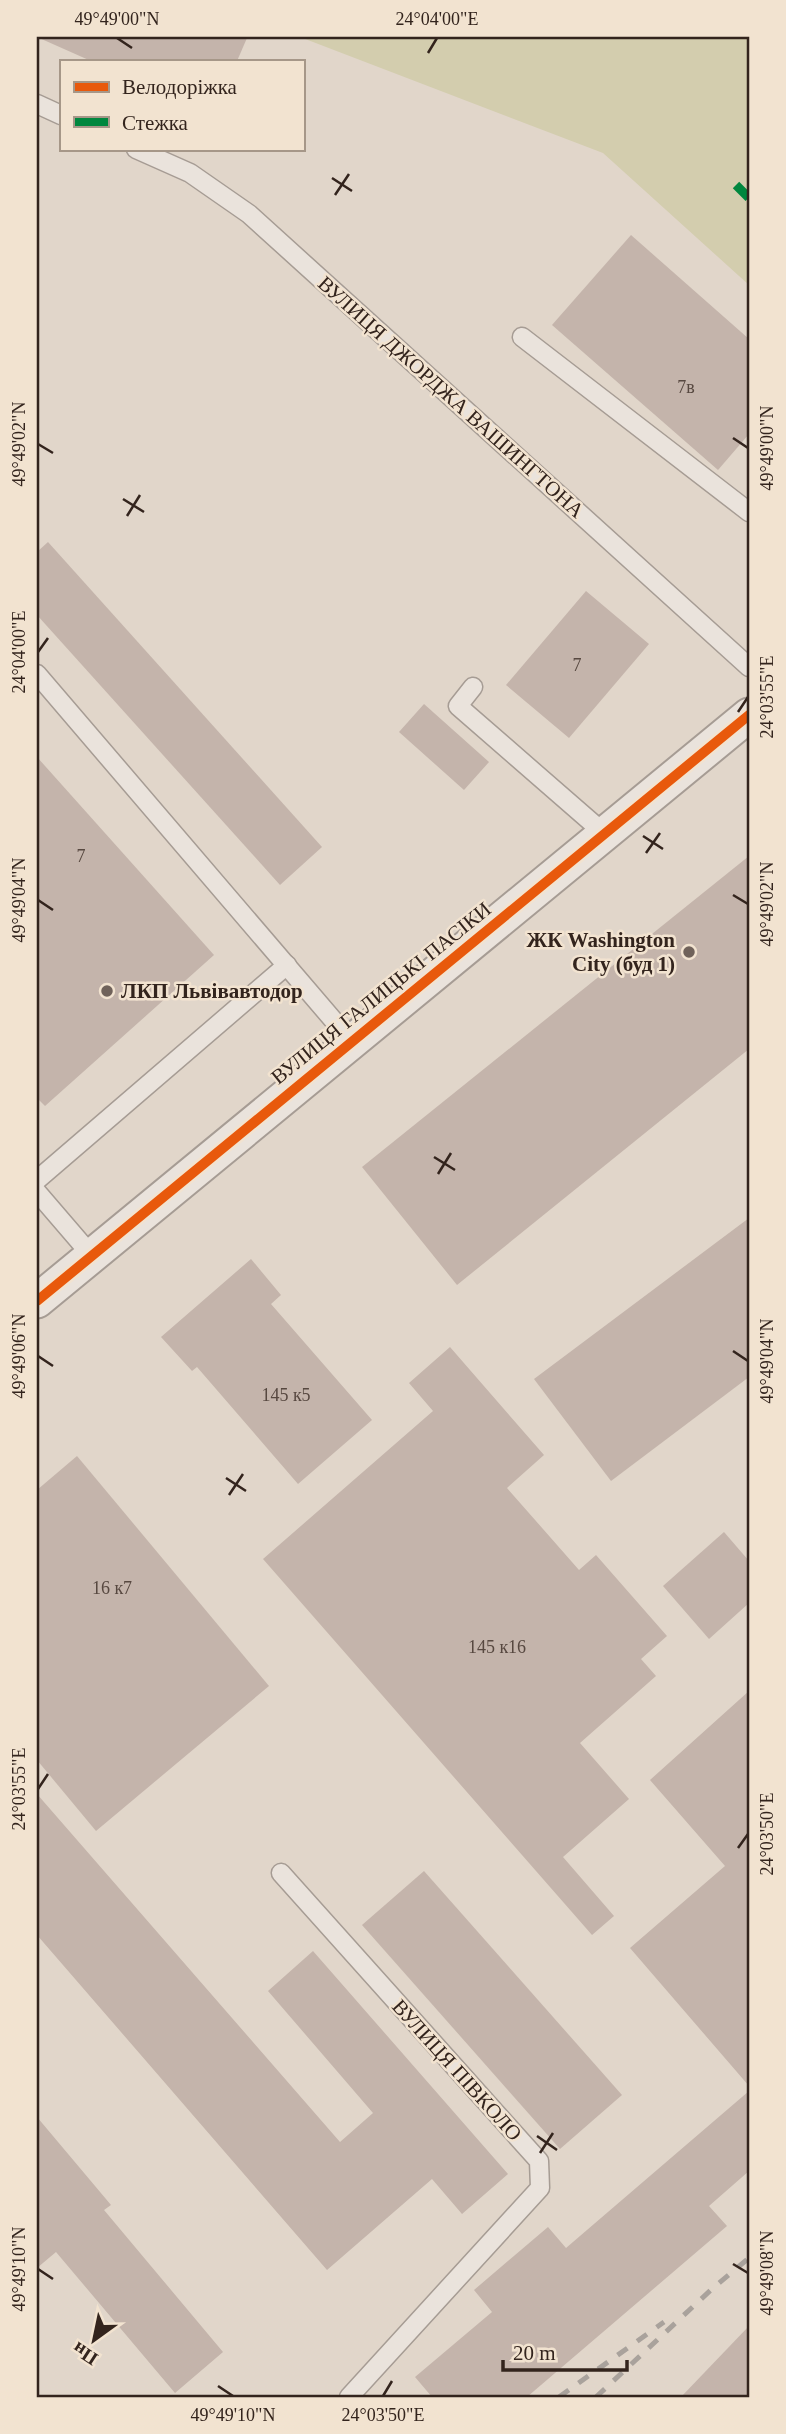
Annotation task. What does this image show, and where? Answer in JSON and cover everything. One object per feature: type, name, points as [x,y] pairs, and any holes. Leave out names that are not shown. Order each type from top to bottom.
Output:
[{"type":"street","name":"ВУЛИЦЯ ГАЛИЦЬКІ ПАСІКИ","points":[[37,1301],[749,715]]},
{"type":"lane","points":[[37,104],[60,115]]},
{"type":"lane","name":"ВУЛИЦЯ ДЖОРДЖА ВАШИНГТОНА","points":[[138,150],[190,173],[249,214],[749,667]]},
{"type":"lane","points":[[522,337],[749,512]]},
{"type":"lane","points":[[37,674],[352,1042]]},
{"type":"lane","points":[[473,687],[458,706],[605,834]]},
{"type":"lane","points":[[37,1180],[287,965]]},
{"type":"lane","points":[[37,1192],[92,1256]]},
{"type":"lane","name":"ВУЛИЦЯ ПІВКОЛО","points":[[281,1873],[539,2161],[540,2188],[349,2397]]},
{"type":"shaded area","points":[[300,37],[749,37],[749,285],[603,153]]},
{"type":"building","points":[[37,37],[247,38],[237,60],[89,60]]},
{"type":"building","points":[[631,235],[749,339],[749,434],[718,470],[552,325]]},
{"type":"building","points":[[48,542],[322,847],[280,885],[37,615],[37,552]]},
{"type":"building","points":[[586,591],[649,644],[569,738],[506,685]]},
{"type":"building","points":[[424,704],[489,762],[464,790],[399,732]]},
{"type":"building","points":[[37,757],[214,955],[45,1106],[37,1098]]},
{"type":"building","name":"ЖК Washington City (буд 1)","points":[[749,856],[749,1049],[457,1285],[362,1167]]},
{"type":"building","points":[[749,1218],[749,1377],[611,1481],[534,1379]]},
{"type":"building","points":[[251,1259],[281,1295],[271,1304],[372,1420],[298,1484],[197,1367],[192,1371],[161,1337]]},
{"type":"building","points":[[450,1347],[544,1455],[507,1488],[579,1570],[596,1555],[667,1636],[641,1659],[656,1676],[580,1743],[629,1799],[563,1857],[614,1916],[592,1935],[263,1559],[433,1411],[409,1383]]},
{"type":"building","points":[[77,1456],[269,1686],[96,1831],[37,1760],[37,1490]]},
{"type":"building","points":[[724,1532],[749,1561],[749,1603],[709,1639],[663,1586]]},
{"type":"building","points":[[749,1691],[749,2086],[630,1948],[725,1866],[650,1780]]},
{"type":"building","points":[[37,1794],[340,2142],[373,2113],[268,1991],[313,1951],[508,2174],[462,2214],[432,2179],[327,2270],[37,1935]]},
{"type":"building","points":[[424,1871],[622,2095],[560,2149],[362,1925]]},
{"type":"building","points":[[749,2091],[749,2171],[709,2206],[727,2226],[527,2397],[432,2397],[415,2377],[492,2312],[474,2290],[548,2227],[566,2248]]},
{"type":"building","points":[[37,2117],[111,2205],[104,2210],[223,2352],[175,2393],[56,2252],[37,2268]]},
{"type":"building","points":[[749,2326],[749,2397],[681,2397]]},
{"type":"railway","points":[[596,2397],[749,2258]]},
{"type":"railway","points":[[559,2397],[664,2322]]},
{"type":"marked path","points":[[736,185],[749,198]]},
{"type":"cycle path","points":[[37,1301],[749,715]]},
{"type":"place","name":"ЖК Washington City (буд 1)","points":[[689,952]]},
{"type":"place","name":"ЛКП Львівавтодор","points":[[107,991]]}]
